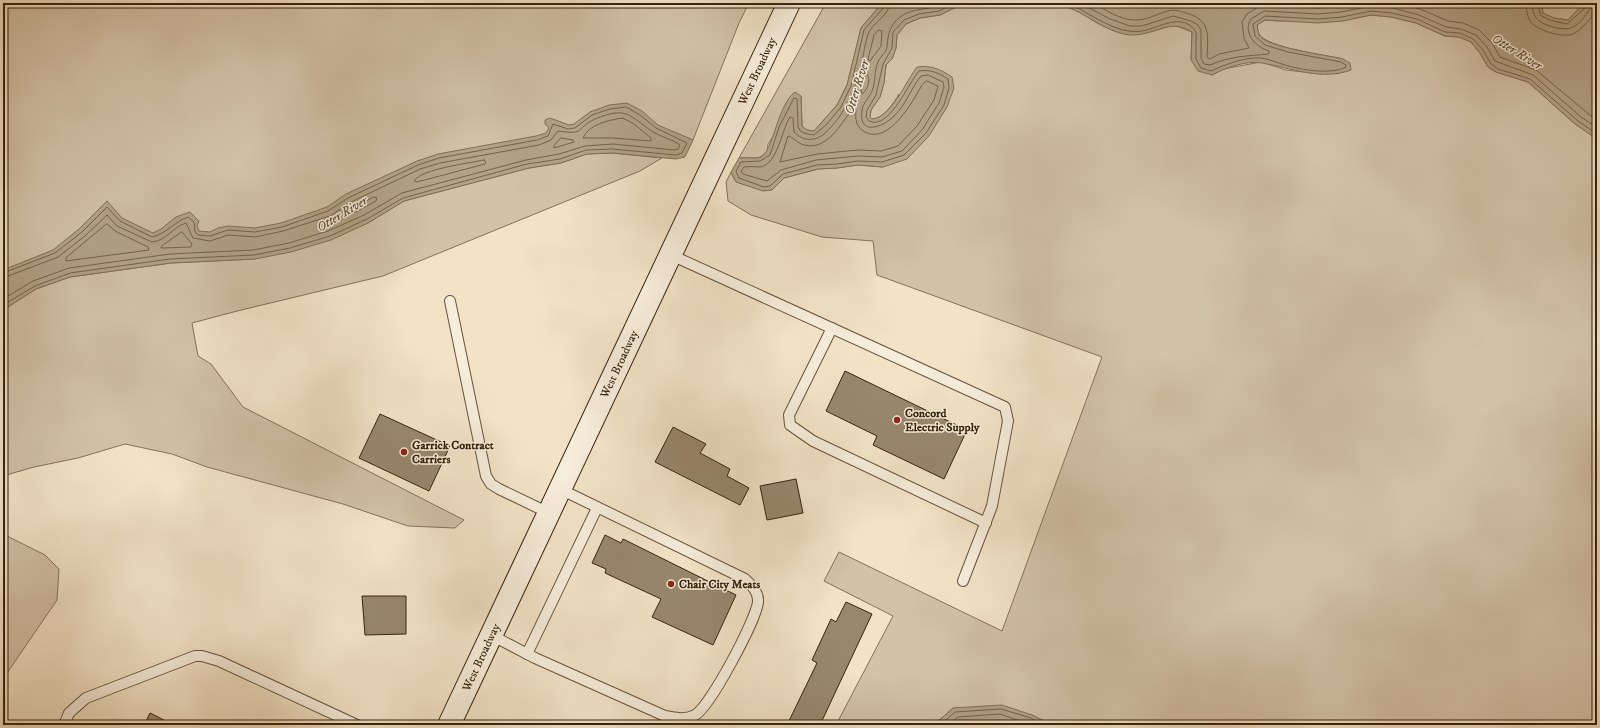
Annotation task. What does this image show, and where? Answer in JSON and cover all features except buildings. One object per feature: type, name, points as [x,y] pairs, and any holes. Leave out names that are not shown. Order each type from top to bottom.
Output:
[{"type":"main road","name":"West Broadway","points":[[449,725],[789,3]]},
{"type":"lane","points":[[671,255],[1005,408],[1008,422],[992,506],[963,581]]},
{"type":"lane","points":[[450,300],[486,476],[490,484],[549,512]]},
{"type":"lane","points":[[832,328],[789,415],[788,421],[790,426],[813,441],[986,523]]},
{"type":"lane","points":[[491,635],[527,654],[665,716],[679,719],[696,715],[713,693],[755,614],[758,600],[754,588],[745,579],[560,489]]},
{"type":"lane","points":[[527,654],[597,508]]},
{"type":"lane","points":[[64,725],[69,713],[86,698],[195,656],[202,656],[219,661],[356,725]]},
{"type":"shaded area","points":[[1027,2],[1065,6],[1078,11],[1108,28],[1127,34],[1144,33],[1173,25],[1192,32],[1191,60],[1212,75],[1223,69],[1261,62],[1286,70],[1322,74],[1343,59],[1285,47],[1264,39],[1259,34],[1257,25],[1265,20],[1278,21],[1357,18],[1371,15],[1391,17],[1416,23],[1445,36],[1459,37],[1471,42],[1480,53],[1488,67],[1496,72],[1528,82],[1575,124],[1597,139],[1597,725],[1052,725],[1032,715],[953,708],[934,725],[836,725],[893,616],[824,581],[839,552],[1002,631],[1102,357],[877,275],[873,241],[822,237],[751,215],[728,201],[726,182],[731,172],[736,182],[772,190],[784,178],[818,169],[858,165],[883,167],[899,94],[884,113],[876,118],[872,119],[870,117],[871,110],[880,97],[884,83],[886,65],[892,59],[896,48],[897,35],[906,24],[920,18],[940,15],[964,3]]},
{"type":"shaded area","points":[[3,3],[749,3],[739,23],[693,140],[680,135],[600,133],[312,233],[3,278]]},
{"type":"shaded area","points":[[826,3],[882,3],[861,28],[847,85],[837,105],[814,131],[807,130],[802,127],[801,96],[768,144],[767,152],[759,158],[739,158]]},
{"type":"shaded area","points":[[1541,3],[1584,3],[1568,20],[1554,18],[1543,13]]},
{"type":"shaded area","points":[[612,153],[662,158],[640,171],[383,276],[192,323],[198,356],[211,364],[243,407],[464,520],[455,528],[408,526],[343,504],[207,467],[172,454],[125,444],[78,458],[34,467],[3,476],[3,310],[36,289],[70,277],[171,263],[255,259],[368,223],[404,201],[529,168],[561,163],[587,154]]},
{"type":"shaded area","points":[[3,534],[45,555],[59,569],[57,600],[3,679]]},
{"type":"water","name":"Otter River","points":[[882,3],[964,3],[940,15],[920,18],[906,24],[897,35],[896,48],[892,59],[886,65],[884,83],[880,97],[871,110],[870,117],[872,119],[879,117],[886,112],[898,98],[917,67],[931,67],[939,70],[952,77],[954,88],[947,107],[929,136],[907,159],[883,167],[858,165],[818,169],[784,178],[772,190],[763,191],[736,182],[731,172],[739,158],[759,158],[765,153],[784,106],[795,92],[801,96],[802,126],[807,130],[814,131],[837,105],[847,85],[861,28]]},
{"type":"water","name":"Otter River","points":[[1042,3],[1541,3],[1543,13],[1554,18],[1568,20],[1584,3],[1597,3],[1597,139],[1575,124],[1528,82],[1496,72],[1488,67],[1480,53],[1471,42],[1459,37],[1445,36],[1416,23],[1391,17],[1371,15],[1343,21],[1318,23],[1265,20],[1257,25],[1259,35],[1264,40],[1285,47],[1343,59],[1350,63],[1351,70],[1340,73],[1318,74],[1256,62],[1236,65],[1212,75],[1198,71],[1191,60],[1192,32],[1184,28],[1177,26],[1162,28],[1139,35],[1123,34],[1106,28],[1075,10],[1058,5]]},
{"type":"water","name":"Otter River","points":[[627,103],[642,111],[658,125],[693,140],[685,157],[676,159],[612,153],[587,154],[561,163],[529,168],[404,201],[368,223],[331,240],[291,252],[255,259],[171,263],[70,277],[36,289],[3,310],[3,270],[53,250],[79,229],[107,201],[122,218],[153,233],[161,229],[176,217],[190,212],[199,221],[197,226],[199,231],[210,232],[218,228],[228,226],[255,228],[281,223],[327,207],[346,194],[417,161],[438,154],[536,136],[546,133],[549,128],[545,124],[545,120],[550,118],[569,125],[574,124],[590,112],[609,105]]},
{"type":"water","points":[[1002,705],[1032,715],[1052,725],[934,725],[953,708]]},
{"type":"place","name":"Concord Electric Supply","points":[[897,420]]},
{"type":"place","name":"Garrick Contract Carriers","points":[[404,452]]},
{"type":"place","name":"Chair City Meats","points":[[671,584]]}]
